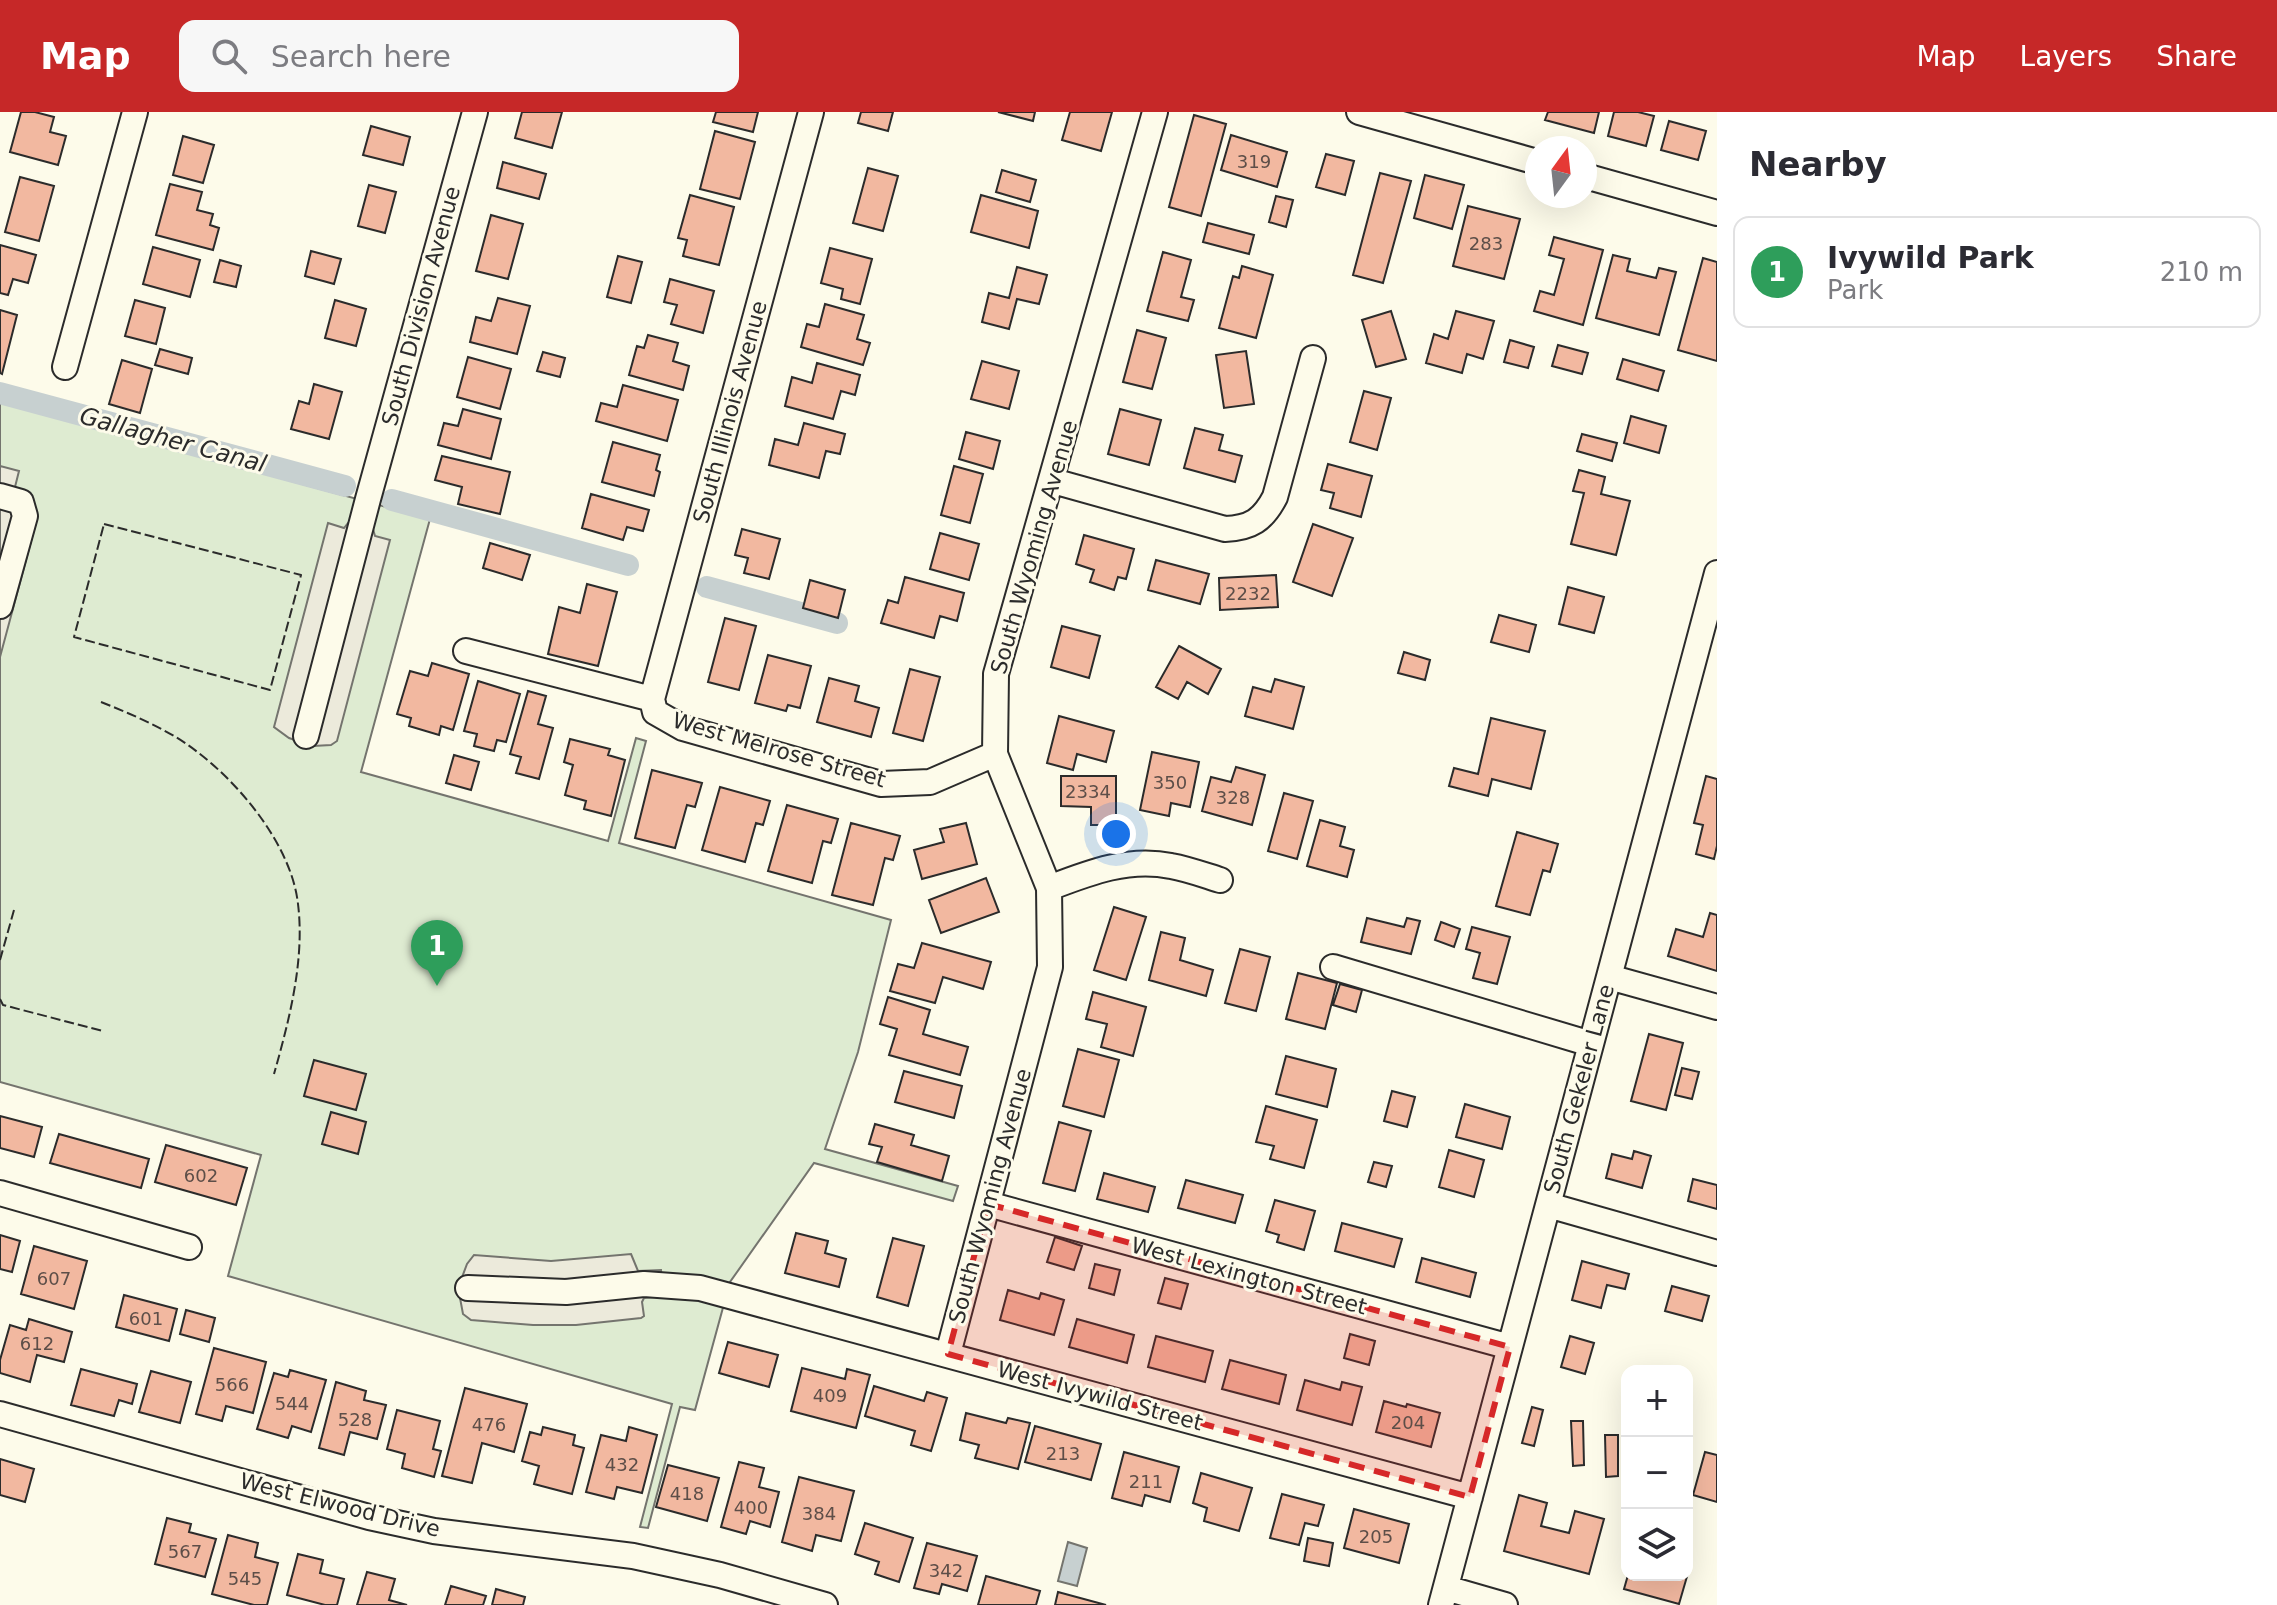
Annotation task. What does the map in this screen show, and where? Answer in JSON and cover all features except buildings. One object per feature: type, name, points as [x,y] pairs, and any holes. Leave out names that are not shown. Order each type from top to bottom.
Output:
[{"type":"street","points":[[65,367],[135,112]]},
{"type":"street","name":"South Division Avenue","points":[[306,736],[475,112]]},
{"type":"street","name":"South Illinois Avenue","points":[[654,705],[811,112]]},
{"type":"street","name":"South Wyoming Avenue","points":[[948,1354],[1050,967],[1049,888],[995,754],[996,674],[1155,112]]},
{"type":"street","points":[[1359,112],[1525,159]]},
{"type":"street","points":[[1597,179],[1717,213]]},
{"type":"street","points":[[1053,481],[1225,529],[1242,528],[1256,522],[1267,513],[1275,497],[1313,358]]},
{"type":"street","points":[[0,496],[21,502],[25,516],[0,606]]},
{"type":"street","name":"South Gekeler Lane","points":[[1444,1596],[1609,977],[1711,617],[1717,573]]},
{"type":"street","name":"West Melrose Street","points":[[466,651],[654,705],[683,728],[881,784],[930,782],[995,754]]},
{"type":"street","points":[[1049,888],[1094,870],[1131,864],[1169,865],[1220,880]]},
{"type":"street","points":[[1333,967],[1591,1044]]},
{"type":"street","points":[[1609,977],[1717,1007]]},
{"type":"street","points":[[0,1193],[189,1247]]},
{"type":"street","name":"West Lexington Street","points":[[988,1204],[1510,1347]]},
{"type":"street","points":[[1548,1205],[1717,1253]]},
{"type":"street","name":"West Ivywild Street","points":[[468,1288],[566,1292],[674,1284],[731,1295],[1470,1497]]},
{"type":"street","name":"West Elwood Drive","points":[[0,1414],[369,1517],[434,1531],[633,1556],[720,1575],[825,1605]]},
{"type":"street","points":[[1444,1596],[1505,1605]]},
{"type":"highlighted area","points":[[988,1204],[1510,1347],[1470,1497],[948,1354]]},
{"type":"green space","points":[[0,401],[430,519],[361,772],[608,841],[636,738],[646,741],[619,843],[891,920],[858,1052],[825,1149],[958,1186],[953,1201],[814,1163],[730,1282],[695,1410],[680,1407],[648,1528],[640,1527],[672,1404],[228,1276],[261,1155],[0,1082]]},
{"type":"shaded area","points":[[0,466],[19,471],[15,487],[36,513],[37,519],[0,657]]},
{"type":"shaded area","points":[[328,523],[344,528],[348,523],[373,529],[375,536],[390,540],[337,741],[331,745],[313,746],[289,738],[274,727]]},
{"type":"shaded area","points":[[631,1254],[638,1271],[661,1270],[663,1296],[644,1298],[644,1316],[641,1318],[576,1325],[533,1325],[471,1320],[463,1314],[461,1280],[474,1255],[551,1261]]},
{"type":"shaded area","points":[[1068,1542],[1087,1548],[1077,1586],[1058,1581]]},
{"type":"waterway","name":"Gallagher Canal","points":[[0,393],[345,486]]},
{"type":"waterway","name":"Gallagher Canal","points":[[392,500],[628,565]]},
{"type":"waterway","name":"Gallagher Canal","points":[[707,587],[837,623]]},
{"type":"fence","points":[[104,524],[301,575],[270,690],[74,637],[104,524]]},
{"type":"fence","points":[[101,702],[174,736],[195,750],[254,808],[283,855],[293,880],[300,925],[290,1012],[274,1074]]},
{"type":"fence","points":[[0,960],[14,910]]},
{"type":"fence","points":[[0,999],[3,1005],[103,1031]]},
{"type":"place","name":"Ivywild Park","points":[[437,986]]}]
